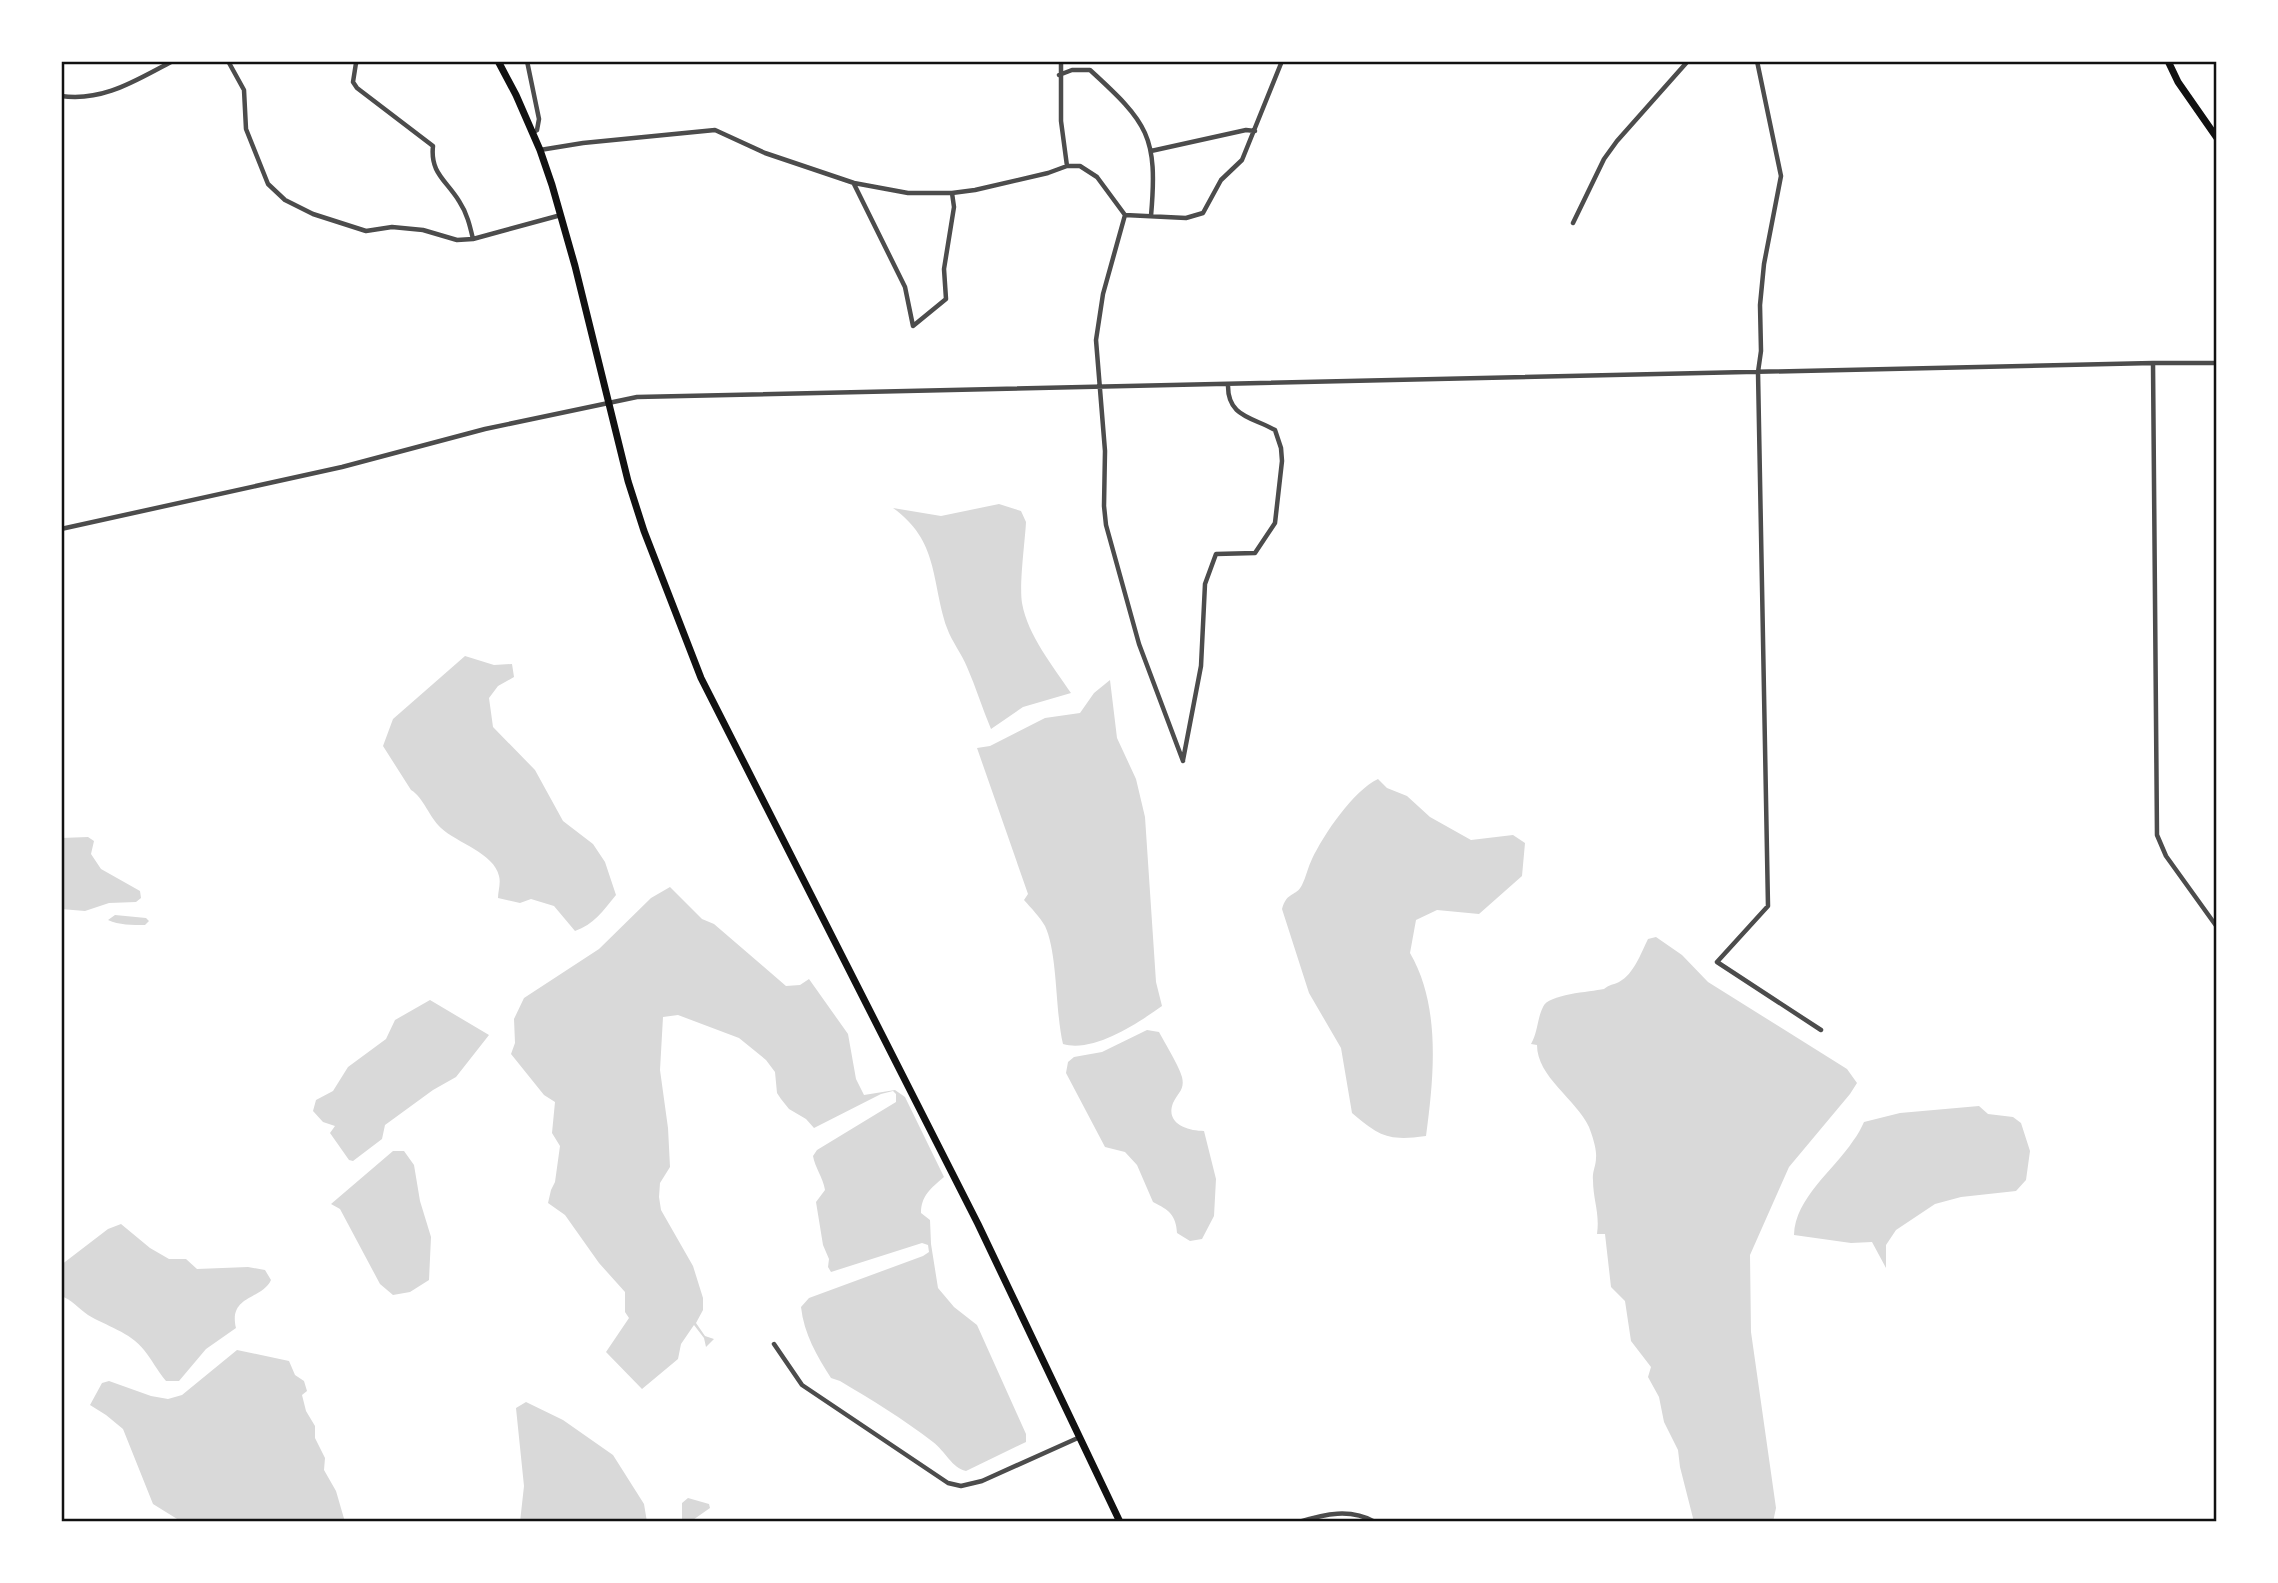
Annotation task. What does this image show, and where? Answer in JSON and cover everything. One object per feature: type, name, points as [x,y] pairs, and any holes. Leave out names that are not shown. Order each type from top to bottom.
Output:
[{"type":"main road","points":[[498,61],[540,150],[561,215],[644,531],[701,678],[960,1187],[1120,1522]]},
{"type":"main road","points":[[2168,61],[2178,82],[2217,138]]},
{"type":"street","points":[[61,96],[77,99],[95,97],[130,84],[173,61]]},
{"type":"street","points":[[228,61],[244,90],[246,129],[268,184],[285,200],[313,214],[366,231],[392,228],[423,230],[457,240],[473,239],[561,215]]},
{"type":"street","points":[[348,61],[357,62],[353,82],[357,88],[433,146],[433,166],[460,202],[468,218],[473,239]]},
{"type":"street","points":[[527,61],[540,119],[537,130],[532,133]]},
{"type":"street","points":[[1061,61],[1061,121],[1067,166]]},
{"type":"street","points":[[1125,215],[1186,218],[1203,213],[1221,180],[1242,160],[1282,61]]},
{"type":"street","points":[[1573,223],[1604,159],[1688,61]]},
{"type":"street","points":[[1757,61],[1781,176],[1759,305],[1768,906],[1717,962],[1821,1030]]},
{"type":"street","points":[[1059,75],[1090,70],[1135,113],[1143,125],[1151,151],[1154,184],[1151,216]]},
{"type":"street","points":[[540,150],[715,130],[765,153],[854,183],[908,193],[952,193],[987,187],[1067,166],[1080,166],[1097,177],[1125,215]]},
{"type":"street","points":[[1151,151],[1246,130],[1255,131]]},
{"type":"street","points":[[854,183],[905,287],[914,326],[946,299],[944,269],[954,207],[952,193]]},
{"type":"street","points":[[1125,215],[1103,295],[1096,340],[1105,451],[1106,525],[1139,644],[1183,761],[1201,666],[1205,584],[1216,554],[1255,553],[1275,523],[1282,461],[1275,430],[1235,410],[1227,397],[1227,384]]},
{"type":"street","points":[[2154,363],[2156,828],[2166,856],[2217,927]]},
{"type":"street","points":[[61,529],[342,467],[485,429],[637,397],[2217,363]]},
{"type":"street","points":[[774,1344],[802,1385],[948,1483],[961,1486],[982,1481],[1080,1437]]},
{"type":"street","points":[[1299,1522],[1330,1513],[1355,1513],[1375,1522]]},
{"type":"shaded area","points":[[999,504],[1021,511],[1026,522],[1021,585],[1025,615],[1042,650],[1071,693],[1023,707],[991,729],[965,662],[947,628],[926,548],[919,534],[893,508],[941,516]]},
{"type":"shaded area","points":[[465,656],[494,665],[512,664],[514,677],[498,686],[489,698],[493,727],[535,770],[563,821],[593,844],[605,862],[616,895],[598,916],[575,931],[554,906],[531,899],[520,903],[498,898],[500,879],[496,868],[483,855],[437,824],[383,746],[393,719]]},
{"type":"shaded area","points":[[1110,680],[1117,738],[1136,779],[1145,817],[1156,982],[1162,1006],[1115,1035],[1075,1046],[1063,1044],[1049,938],[1045,926],[1024,900],[1028,894],[977,748],[990,746],[1045,718],[1080,713],[1094,693]]},
{"type":"shaded area","points":[[1378,779],[1387,788],[1407,796],[1430,817],[1471,840],[1513,835],[1525,843],[1522,876],[1479,914],[1437,910],[1416,920],[1410,953],[1427,996],[1433,1042],[1426,1136],[1403,1138],[1386,1135],[1352,1113],[1341,1048],[1309,993],[1282,909],[1286,899],[1302,885],[1317,849],[1340,814],[1359,793]]},
{"type":"shaded area","points":[[88,837],[94,841],[91,854],[101,869],[140,891],[141,898],[136,902],[109,903],[85,911],[61,909],[61,838]]},
{"type":"shaded area","points":[[670,887],[702,919],[714,924],[786,986],[800,985],[809,979],[848,1034],[856,1079],[864,1095],[895,1090],[905,1097],[944,1177],[931,1189],[921,1207],[921,1213],[930,1220],[938,1288],[954,1307],[977,1325],[1026,1434],[1026,1442],[966,1471],[961,1469],[933,1442],[910,1425],[852,1388],[831,1378],[808,1336],[801,1307],[809,1298],[929,1252],[928,1245],[922,1243],[831,1272],[823,1245],[816,1202],[825,1190],[813,1156],[817,1150],[896,1102],[896,1094],[893,1091],[881,1094],[814,1128],[806,1119],[789,1109],[781,1099],[777,1093],[775,1072],[766,1060],[739,1038],[678,1015],[663,1017],[660,1070],[670,1167],[660,1183],[659,1197],[661,1210],[693,1266],[703,1298],[703,1310],[696,1323],[705,1336],[714,1339],[706,1347],[704,1338],[694,1325],[681,1344],[678,1359],[642,1389],[606,1352],[629,1318],[625,1312],[625,1292],[599,1263],[565,1215],[548,1203],[555,1182],[560,1146],[552,1133],[555,1102],[544,1095],[511,1054],[515,1043],[514,1019],[524,998],[599,949],[651,898]]},
{"type":"shaded area","points":[[115,915],[146,918],[149,921],[145,925],[135,925],[108,920]]},
{"type":"shaded area","points":[[1656,937],[1682,955],[1708,982],[1847,1069],[1857,1083],[1789,1167],[1750,1255],[1751,1332],[1776,1508],[1773,1522],[1694,1522],[1678,1450],[1664,1422],[1659,1397],[1648,1377],[1651,1367],[1631,1341],[1625,1301],[1611,1287],[1605,1234],[1597,1234],[1593,1177],[1596,1154],[1592,1134],[1583,1117],[1543,1067],[1537,1045],[1531,1044],[1546,1003],[1561,996],[1604,989],[1619,982],[1633,969],[1648,939]]},
{"type":"shaded area","points":[[430,1000],[489,1035],[456,1077],[433,1090],[385,1125],[382,1139],[353,1161],[349,1160],[330,1133],[335,1126],[323,1122],[313,1111],[316,1100],[333,1091],[348,1067],[386,1039],[395,1020]]},
{"type":"shaded area","points":[[1147,1030],[1159,1032],[1182,1077],[1183,1085],[1173,1103],[1172,1116],[1185,1128],[1204,1131],[1216,1179],[1214,1216],[1202,1239],[1190,1241],[1177,1233],[1171,1214],[1153,1202],[1137,1165],[1125,1152],[1105,1147],[1066,1073],[1068,1062],[1074,1057],[1102,1052]]},
{"type":"shaded area","points":[[1979,1106],[1988,1114],[2013,1117],[2021,1123],[2030,1151],[2026,1180],[2016,1191],[1961,1197],[1935,1204],[1896,1230],[1886,1245],[1886,1268],[1872,1242],[1851,1243],[1794,1235],[1796,1222],[1808,1197],[1845,1152],[1864,1122],[1900,1113]]},
{"type":"shaded area","points":[[393,1151],[404,1151],[414,1165],[420,1201],[431,1237],[429,1280],[410,1292],[393,1295],[380,1284],[340,1209],[331,1204]]},
{"type":"shaded area","points":[[121,1224],[150,1248],[169,1259],[186,1259],[197,1269],[248,1267],[265,1270],[271,1280],[237,1309],[236,1328],[206,1349],[179,1381],[166,1381],[132,1338],[88,1315],[61,1296],[61,1265],[108,1229]]},
{"type":"shaded area","points":[[237,1350],[289,1361],[295,1375],[304,1381],[307,1391],[302,1395],[306,1411],[315,1426],[315,1438],[325,1458],[324,1470],[336,1491],[345,1522],[182,1522],[153,1504],[123,1429],[90,1405],[102,1383],[109,1381],[151,1396],[168,1399],[182,1395]]},
{"type":"shaded area","points":[[526,1402],[563,1420],[613,1455],[644,1504],[647,1522],[520,1522],[524,1486],[516,1408]]},
{"type":"shaded area","points":[[688,1498],[709,1504],[710,1508],[690,1522],[682,1522],[682,1503]]}]
